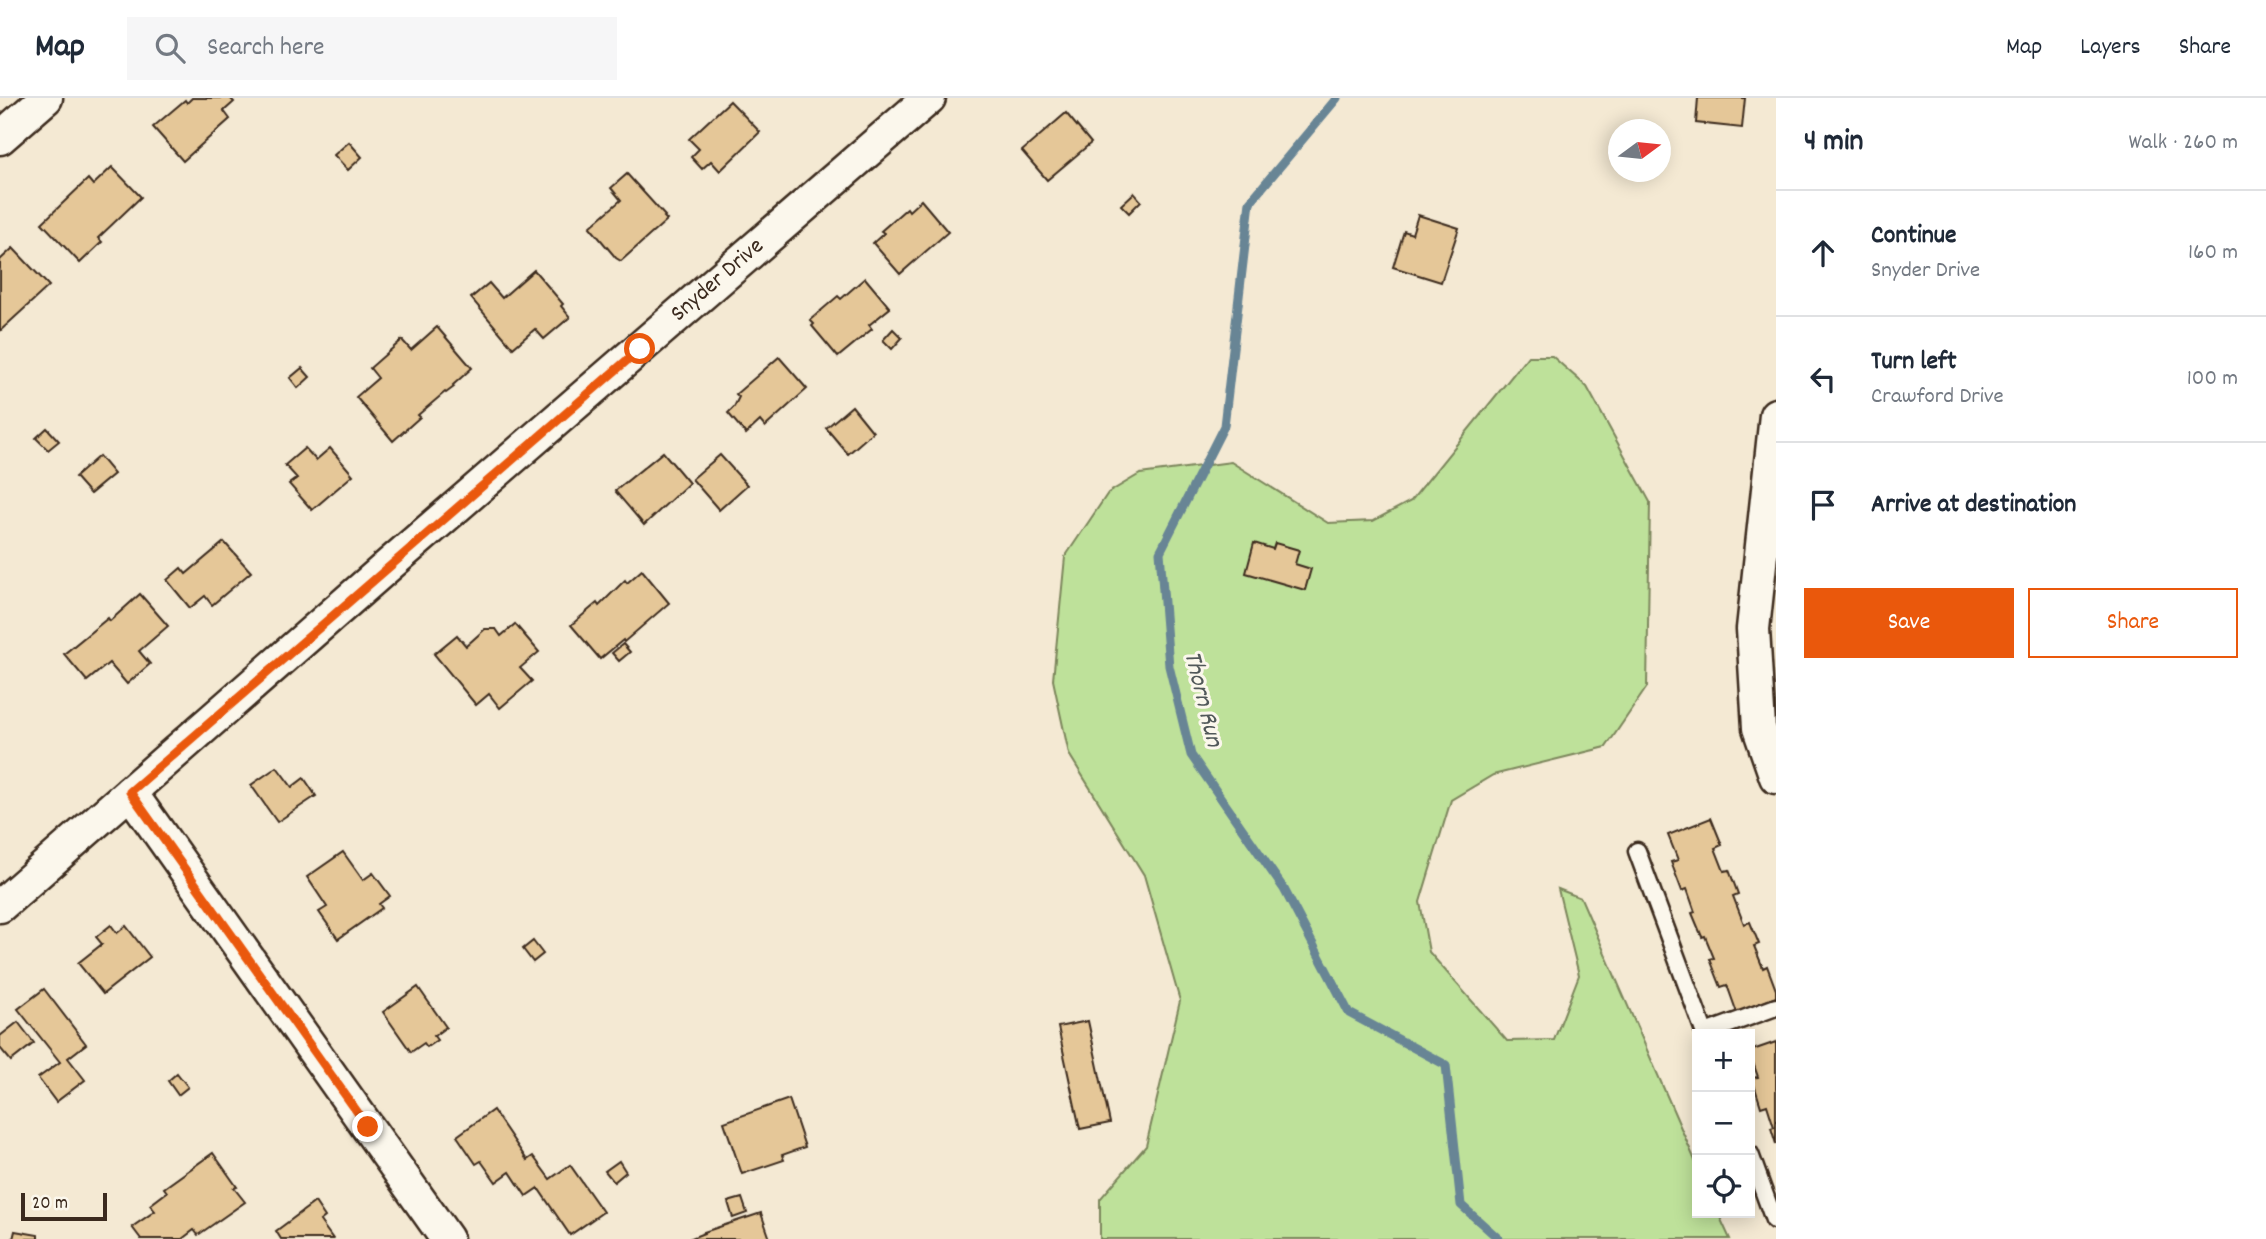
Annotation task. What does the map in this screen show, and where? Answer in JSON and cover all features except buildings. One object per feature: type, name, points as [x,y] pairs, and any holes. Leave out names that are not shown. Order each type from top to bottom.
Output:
[{"type":"street","points":[[0,138],[46,98]]},
{"type":"street","name":"Snyder Drive","points":[[0,906],[929,98]]},
{"type":"street","points":[[1776,415],[1753,629],[1759,728],[1776,777]]},
{"type":"street","points":[[130,792],[447,1239]]},
{"type":"lane","points":[[1637,851],[1703,1029]]},
{"type":"lane","points":[[1718,1029],[1776,1007]]},
{"type":"lane","points":[[1750,1155],[1774,1220]]},
{"type":"green space","points":[[1528,356],[1552,356],[1587,387],[1650,502],[1647,687],[1606,747],[1493,775],[1451,800],[1420,902],[1429,952],[1507,1041],[1554,1040],[1579,975],[1558,889],[1581,898],[1692,1153],[1692,1218],[1720,1218],[1730,1239],[1100,1239],[1100,1199],[1146,1146],[1180,1001],[1144,875],[1069,754],[1053,680],[1065,557],[1108,493],[1140,474],[1231,462],[1328,523],[1373,521],[1411,501]]},
{"type":"waterway","name":"Thorn Run","points":[[1337,98],[1250,202],[1224,426],[1160,552],[1169,666],[1191,755],[1284,889],[1349,1013],[1446,1065],[1461,1205],[1499,1239]]},
{"type":"route","points":[[368,1127],[130,792],[640,349]]}]
